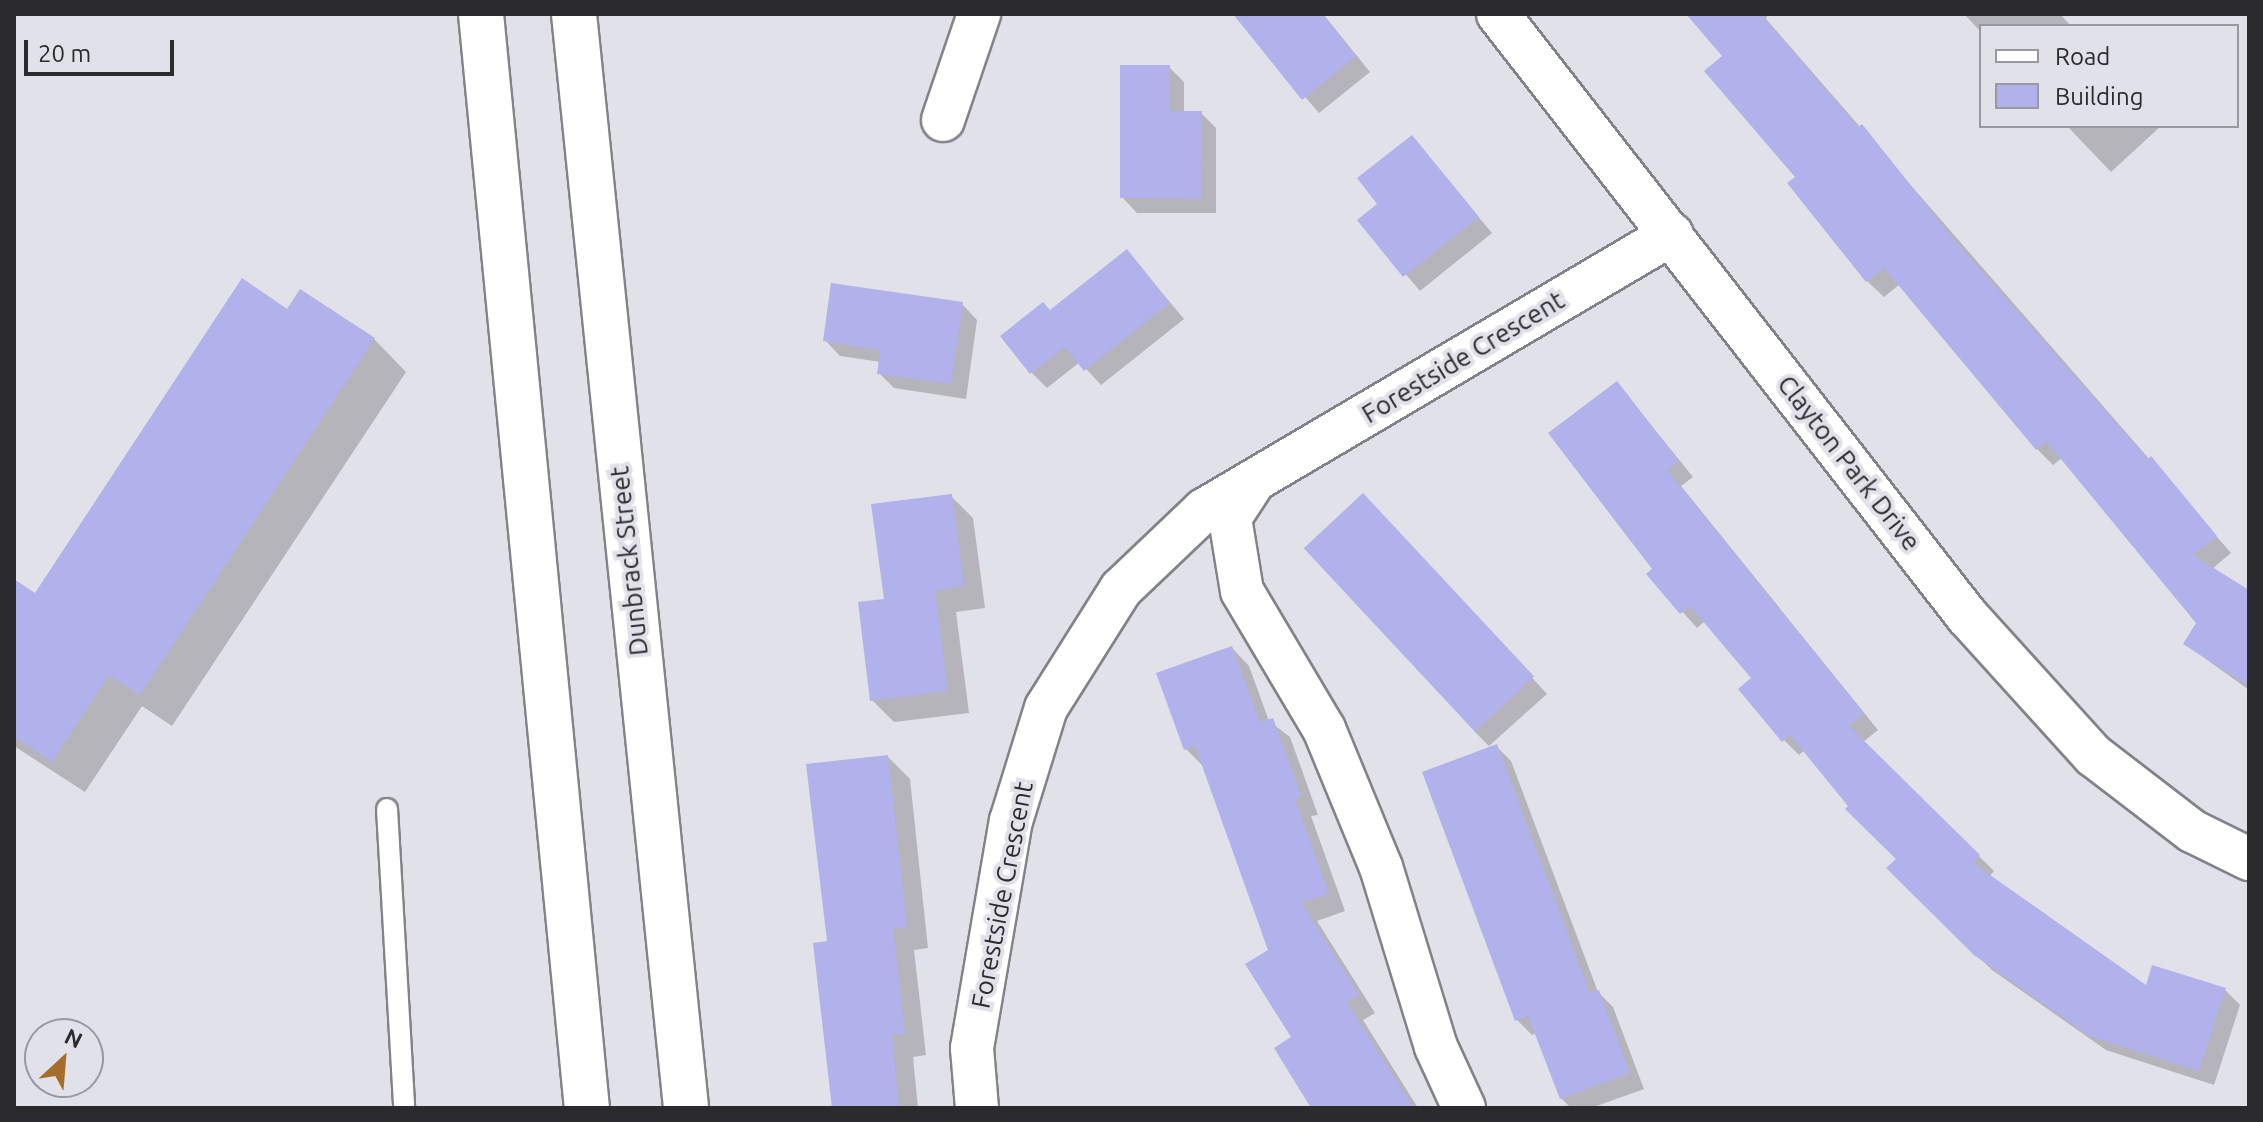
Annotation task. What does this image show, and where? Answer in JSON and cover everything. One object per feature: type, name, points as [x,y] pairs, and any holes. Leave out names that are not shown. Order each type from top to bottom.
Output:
[{"type":"main road","points":[[481,14],[587,1108]]},
{"type":"main road","name":"Dunbrack Street","points":[[574,14],[686,1108]]},
{"type":"street","points":[[943,120],[979,14]]},
{"type":"street","name":"Clayton Park Drive","points":[[1498,14],[1967,616],[2093,755],[2192,831],[2249,859]]},
{"type":"street","name":"Forestside Crescent","points":[[977,1108],[972,1048],[1011,821],[1046,708],[1121,589],[1204,510],[1672,234]]},
{"type":"street","name":"Forestside Crescent","points":[[1254,481],[1230,518],[1242,591],[1324,729],[1381,867],[1436,1047],[1464,1108]]},
{"type":"lane","points":[[387,809],[404,1108]]},
{"type":"building","points":[[1233,14],[1323,14],[1356,56],[1302,100]]},
{"type":"building","points":[[1686,14],[1761,14],[1858,127],[1862,124],[1951,236],[2148,459],[2151,456],[2217,536],[2193,555],[2249,590],[2249,686],[2183,644],[2196,623],[2046,441],[2036,450],[1884,268],[1866,282],[1787,183],[1795,177],[1704,71],[1722,56]]},
{"type":"building","points":[[1120,65],[1170,65],[1170,111],[1202,111],[1201,199],[1120,198]]},
{"type":"building","points":[[1412,135],[1479,217],[1403,277],[1357,220],[1377,204],[1357,178]]},
{"type":"building","points":[[1127,249],[1170,303],[1084,371],[1065,347],[1030,374],[1000,336],[1043,302],[1050,310]]},
{"type":"building","points":[[242,278],[287,309],[300,289],[375,338],[140,695],[109,675],[52,762],[14,737],[14,579],[35,593]]},
{"type":"building","points":[[831,283],[963,302],[951,384],[877,374],[880,350],[823,341]]},
{"type":"building","points":[[1617,381],[1679,461],[1667,470],[1864,713],[1849,726],[1980,855],[1973,863],[2146,985],[2152,965],[2226,988],[2199,1071],[2089,1036],[1974,955],[1886,868],[1896,859],[1845,809],[1848,806],[1790,735],[1782,742],[1738,689],[1751,678],[1690,606],[1680,614],[1646,574],[1652,569],[1548,433]]},
{"type":"building","points":[[1363,493],[1534,677],[1475,732],[1304,548]]},
{"type":"building","points":[[952,494],[964,586],[935,591],[948,691],[870,701],[858,602],[884,599],[871,504]]},
{"type":"building","points":[[1232,646],[1260,722],[1273,718],[1302,797],[1295,799],[1329,893],[1302,903],[1359,995],[1347,1002],[1414,1108],[1311,1108],[1274,1048],[1291,1037],[1245,964],[1268,950],[1195,746],[1184,750],[1156,673]]},
{"type":"building","points":[[1497,744],[1590,993],[1599,990],[1630,1073],[1560,1099],[1528,1016],[1515,1021],[1422,772]]},
{"type":"building","points":[[888,755],[907,927],[893,928],[905,1034],[892,1035],[899,1108],[832,1108],[813,943],[827,941],[806,764]]}]
